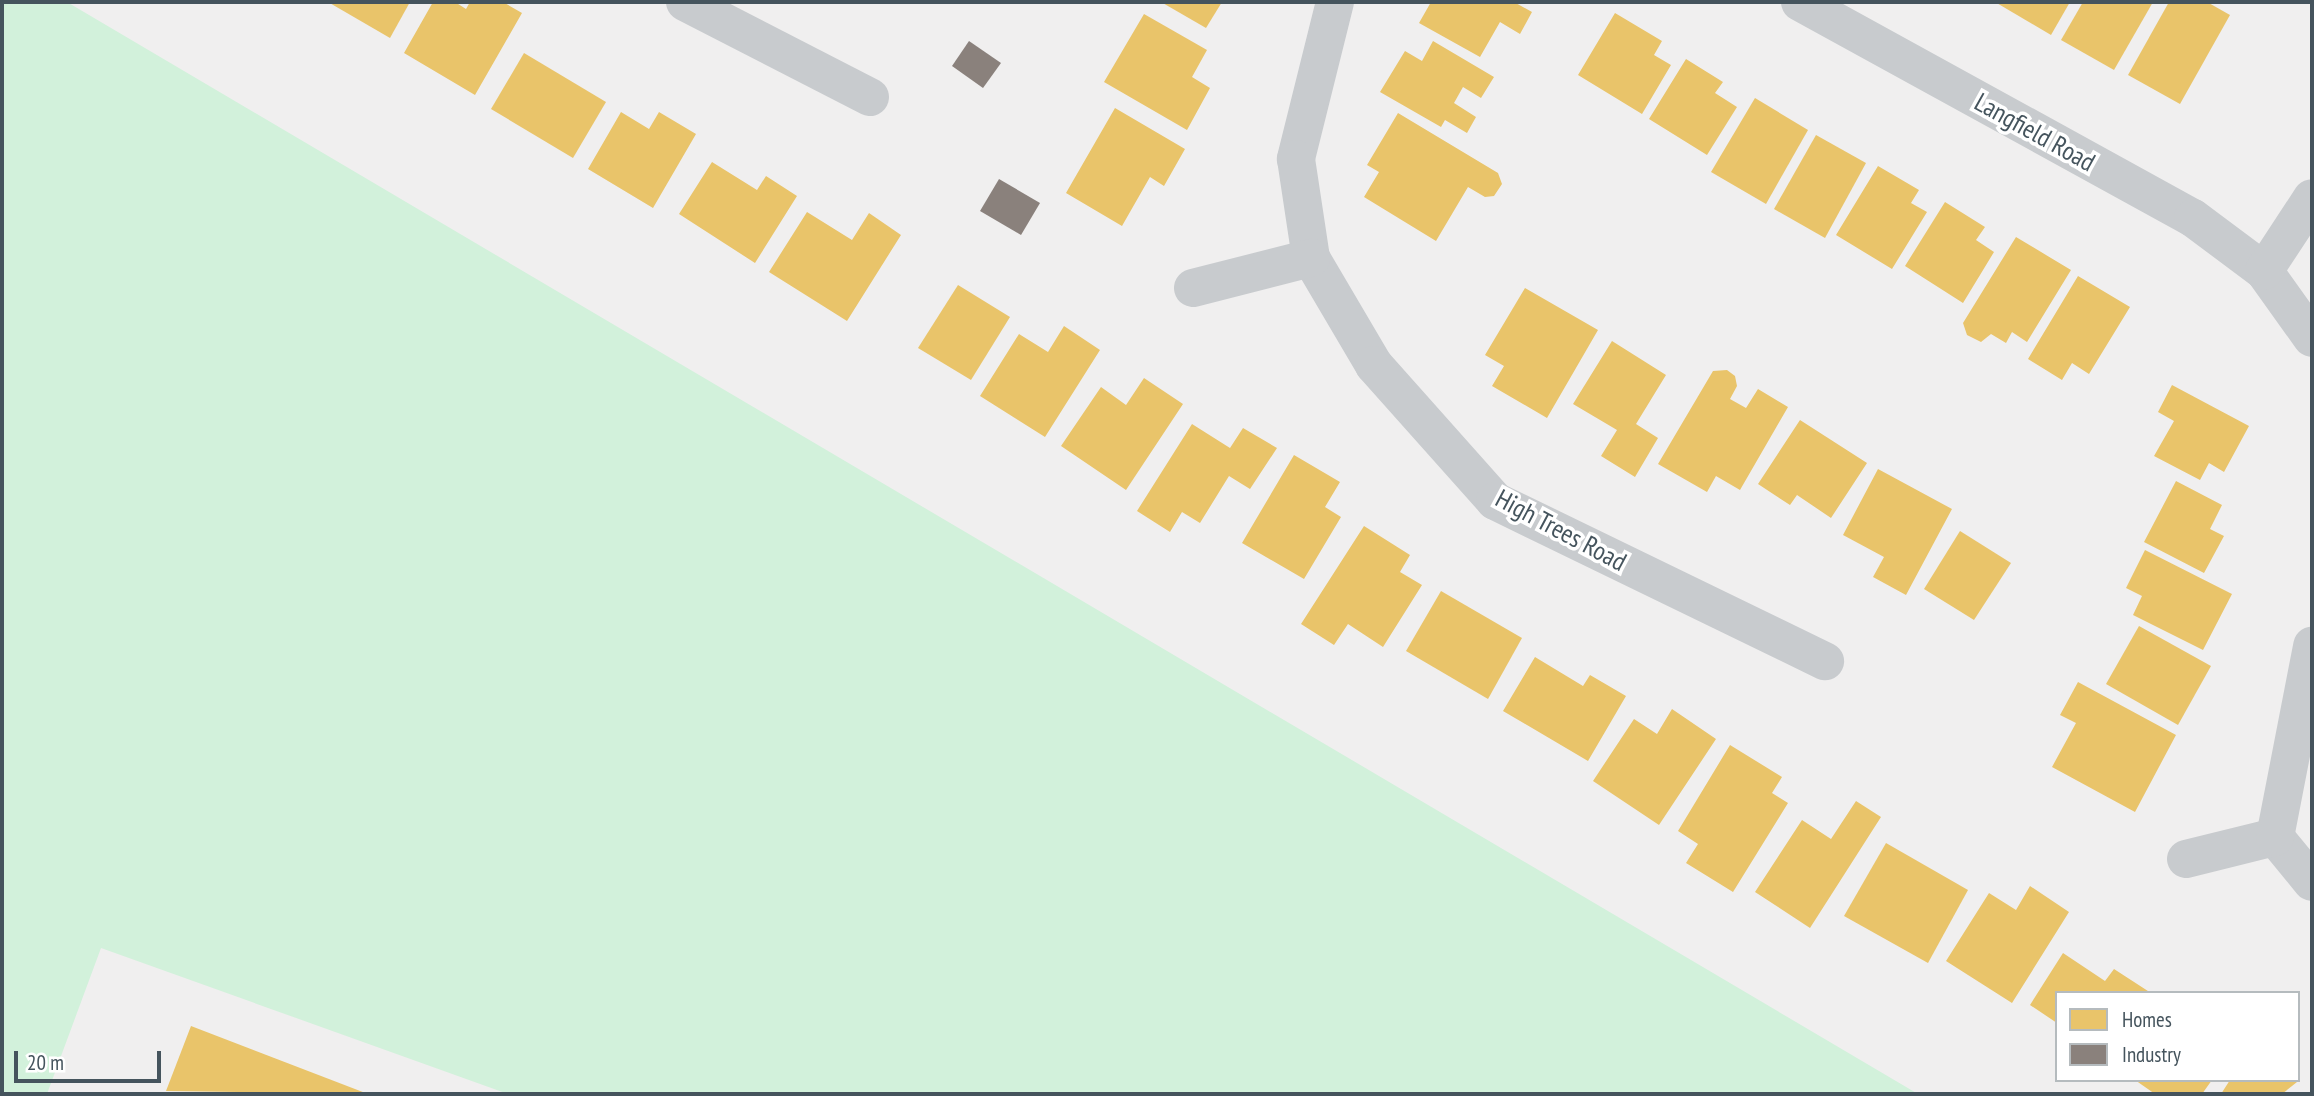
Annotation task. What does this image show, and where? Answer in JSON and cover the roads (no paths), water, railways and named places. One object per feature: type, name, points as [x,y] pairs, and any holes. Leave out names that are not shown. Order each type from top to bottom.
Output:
[{"type":"street","points":[[685,2],[870,97]]},
{"type":"street","name":"High Trees Road","points":[[1335,2],[1296,159],[1311,258],[1374,365],[1495,501],[1825,661]]},
{"type":"street","name":"Langfield Road","points":[[1800,2],[2193,218],[2264,271],[2312,338]]},
{"type":"street","points":[[2264,271],[2312,198]]},
{"type":"street","points":[[1193,288],[1311,258]]},
{"type":"street","points":[[2312,646],[2275,836],[2312,882]]},
{"type":"street","points":[[2186,859],[2275,836]]}]
